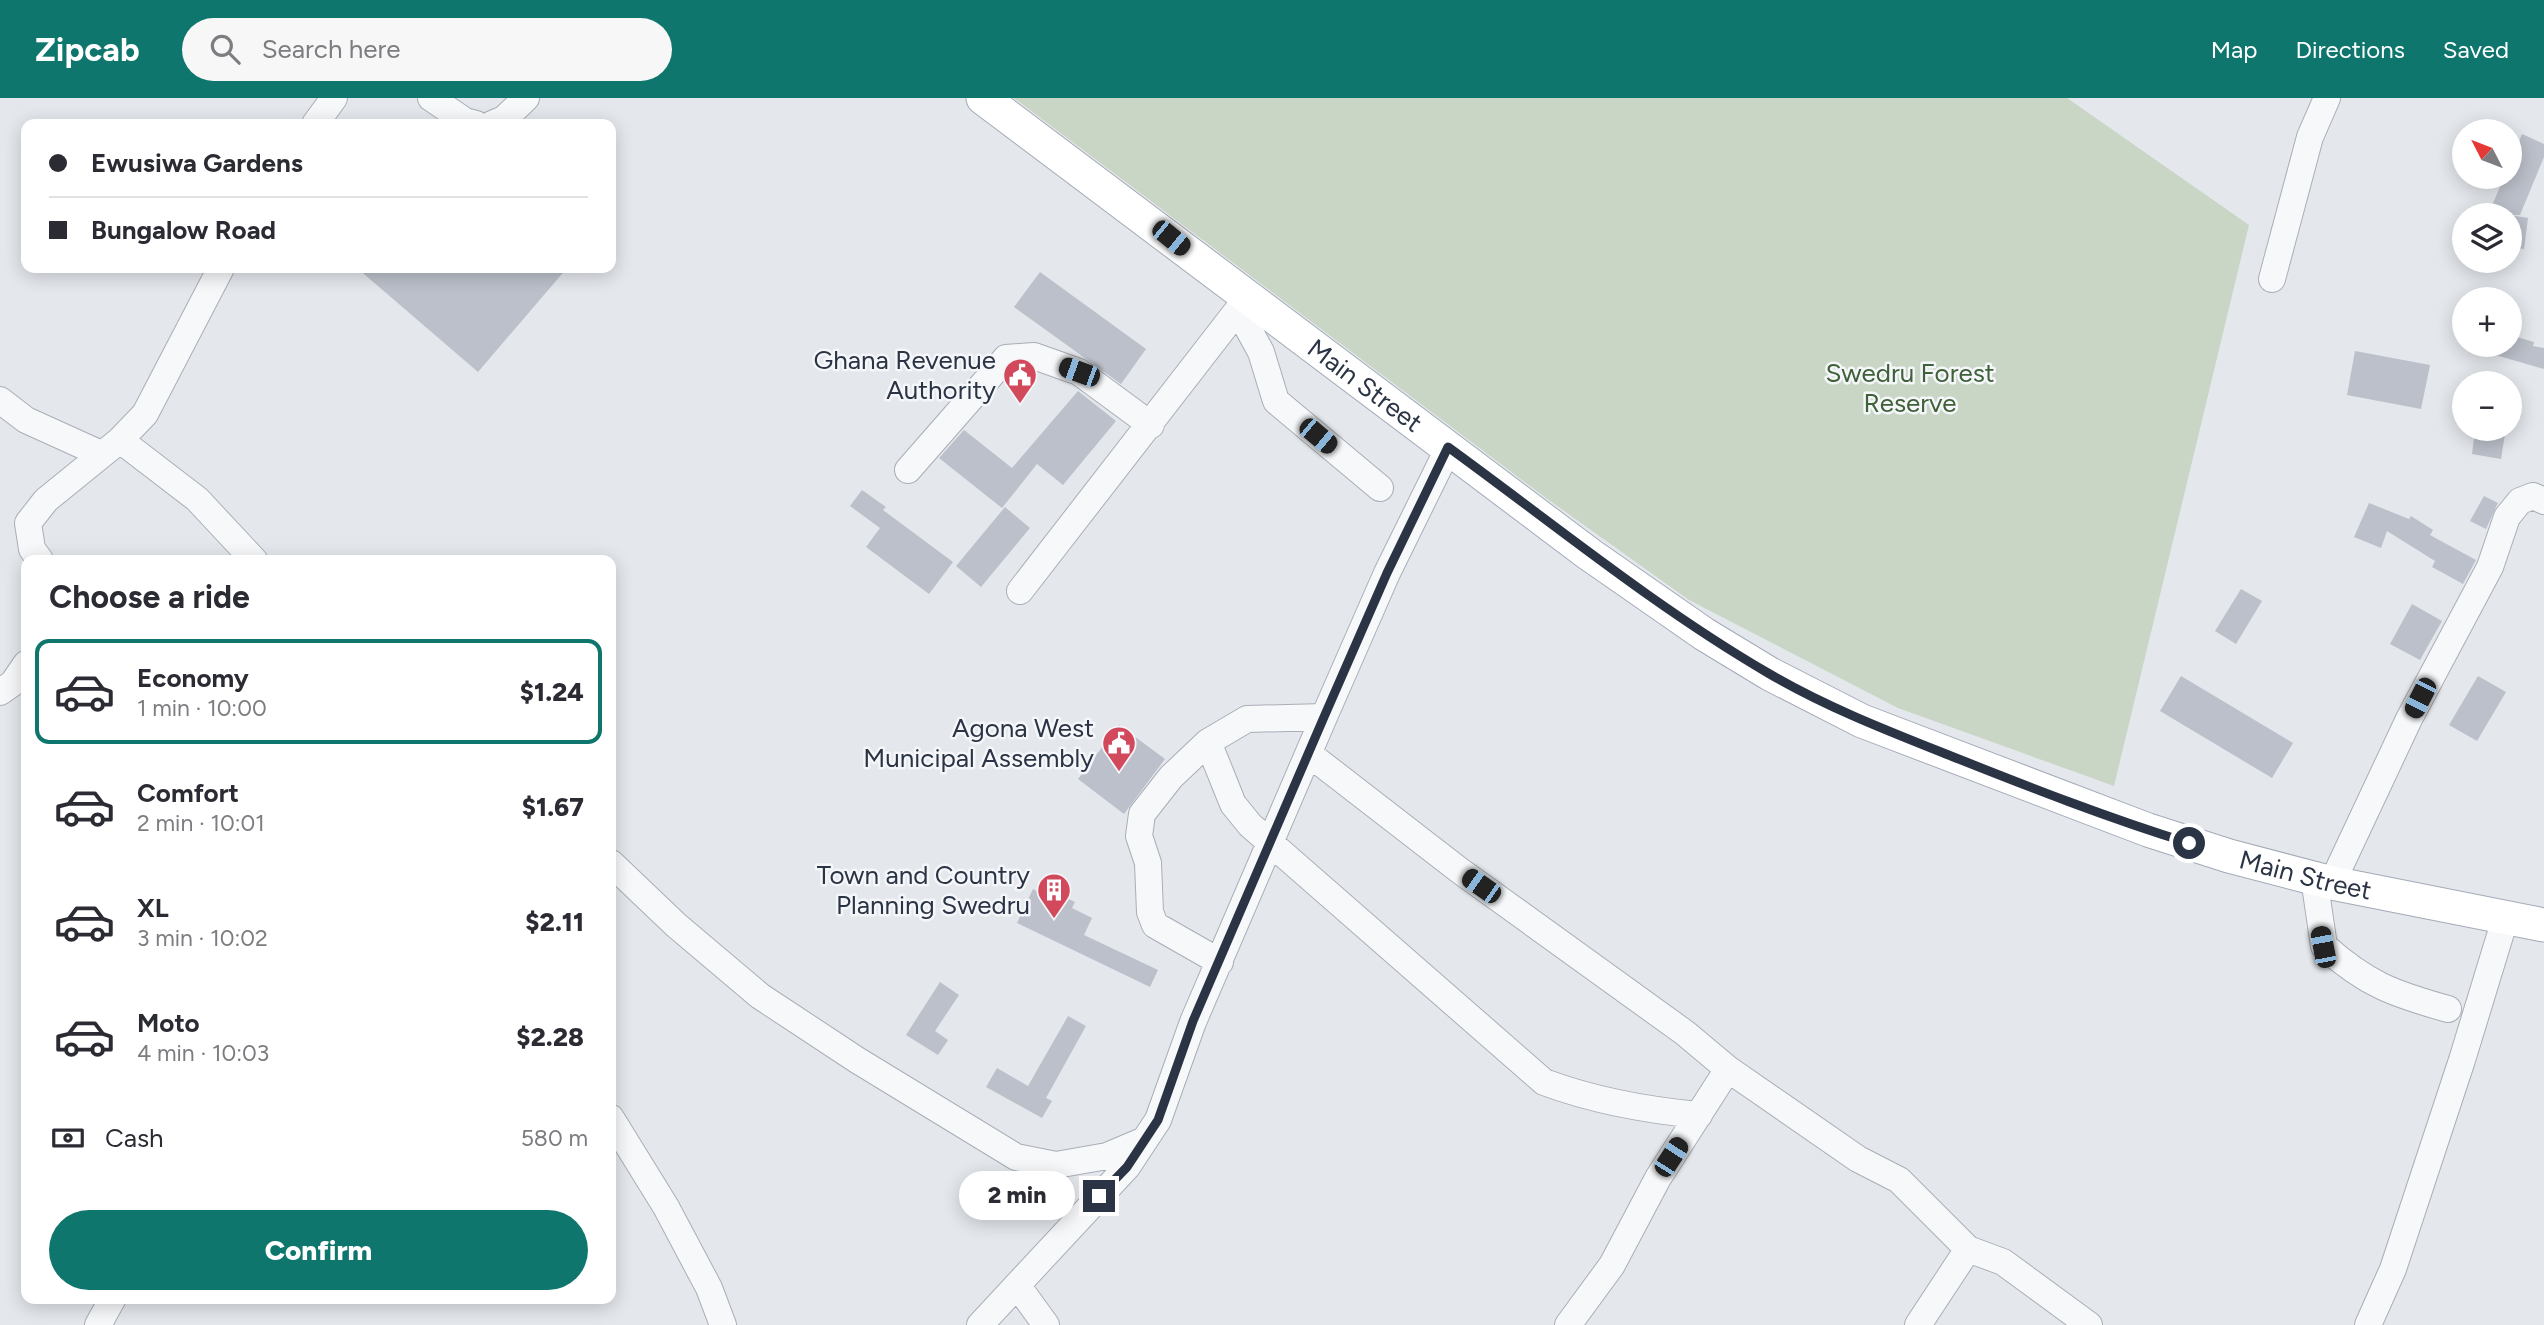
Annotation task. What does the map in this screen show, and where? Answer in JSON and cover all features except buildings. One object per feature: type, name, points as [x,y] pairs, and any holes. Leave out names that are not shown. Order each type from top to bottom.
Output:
[{"type":"main road","name":"Main Street","points":[[983,98],[1152,223],[1243,304],[1448,447],[1589,554],[1704,634],[1770,674],[1862,721],[2148,831],[2323,880],[2544,925]]},
{"type":"street","points":[[319,119],[334,98]]},
{"type":"street","points":[[431,98],[462,119]]},
{"type":"street","points":[[505,119],[526,98]]},
{"type":"street","points":[[2272,279],[2321,100]]},
{"type":"street","points":[[36,555],[32,549],[28,523],[46,500],[111,447],[145,414],[218,273]]},
{"type":"street","points":[[1020,591],[1243,304]]},
{"type":"street","points":[[1243,304],[1276,401],[1380,488]]},
{"type":"street","points":[[908,470],[1006,358],[1034,356],[1079,372],[1151,425]]},
{"type":"street","points":[[0,400],[26,420],[111,447],[197,499],[252,555]]},
{"type":"street","points":[[980,1325],[1127,1167],[1158,1120],[1175,1068],[1324,717],[1387,573],[1448,447]]},
{"type":"street","points":[[2448,1009],[2391,993],[2350,970],[2323,947],[2323,880],[2490,567],[2507,517],[2520,501],[2533,496],[2544,501]]},
{"type":"street","points":[[0,692],[13,683],[21,671]]},
{"type":"street","points":[[1220,962],[1156,925],[1150,912],[1147,863],[1139,836],[1142,814],[1171,777],[1208,742],[1247,719],[1324,717]]},
{"type":"street","points":[[1208,742],[1233,804],[1272,844],[1544,1082],[1589,1099],[1647,1110],[1699,1115]]},
{"type":"street","points":[[1309,754],[1459,870],[1685,1033],[1728,1069],[1858,1159],[1899,1180],[1968,1249],[2003,1262],[2088,1325]]},
{"type":"street","points":[[616,868],[676,925],[760,996],[892,1083],[1016,1157],[1056,1165],[1107,1156],[1145,1140]]},
{"type":"street","points":[[2368,1325],[2393,1269],[2506,916]]},
{"type":"street","points":[[1568,1325],[1612,1265],[1658,1178],[1728,1069]]},
{"type":"street","points":[[616,1126],[666,1207],[709,1288],[723,1325]]},
{"type":"street","points":[[1918,1325],[1968,1249]]},
{"type":"street","points":[[1017,1285],[1046,1325]]},
{"type":"street","points":[[97,1325],[109,1304]]},
{"type":"green space","name":"Swedru Forest Reserve","points":[[1014,98],[2067,98],[2249,225],[2114,786],[1898,708],[1689,600],[1546,498]]},
{"type":"place","name":"Ghana Revenue Authority","points":[[1020,405]]},
{"type":"place","name":"Agona West Municipal Assembly","points":[[1119,773]]},
{"type":"place","name":"Town and Country Planning Swedru","points":[[1054,920]]},
{"type":"route","points":[[1099,1196],[1127,1167],[1158,1120],[1193,1021],[1387,573],[1448,447],[1589,554],[1704,634],[1770,674],[1862,721],[2086,808],[2189,843]]}]
